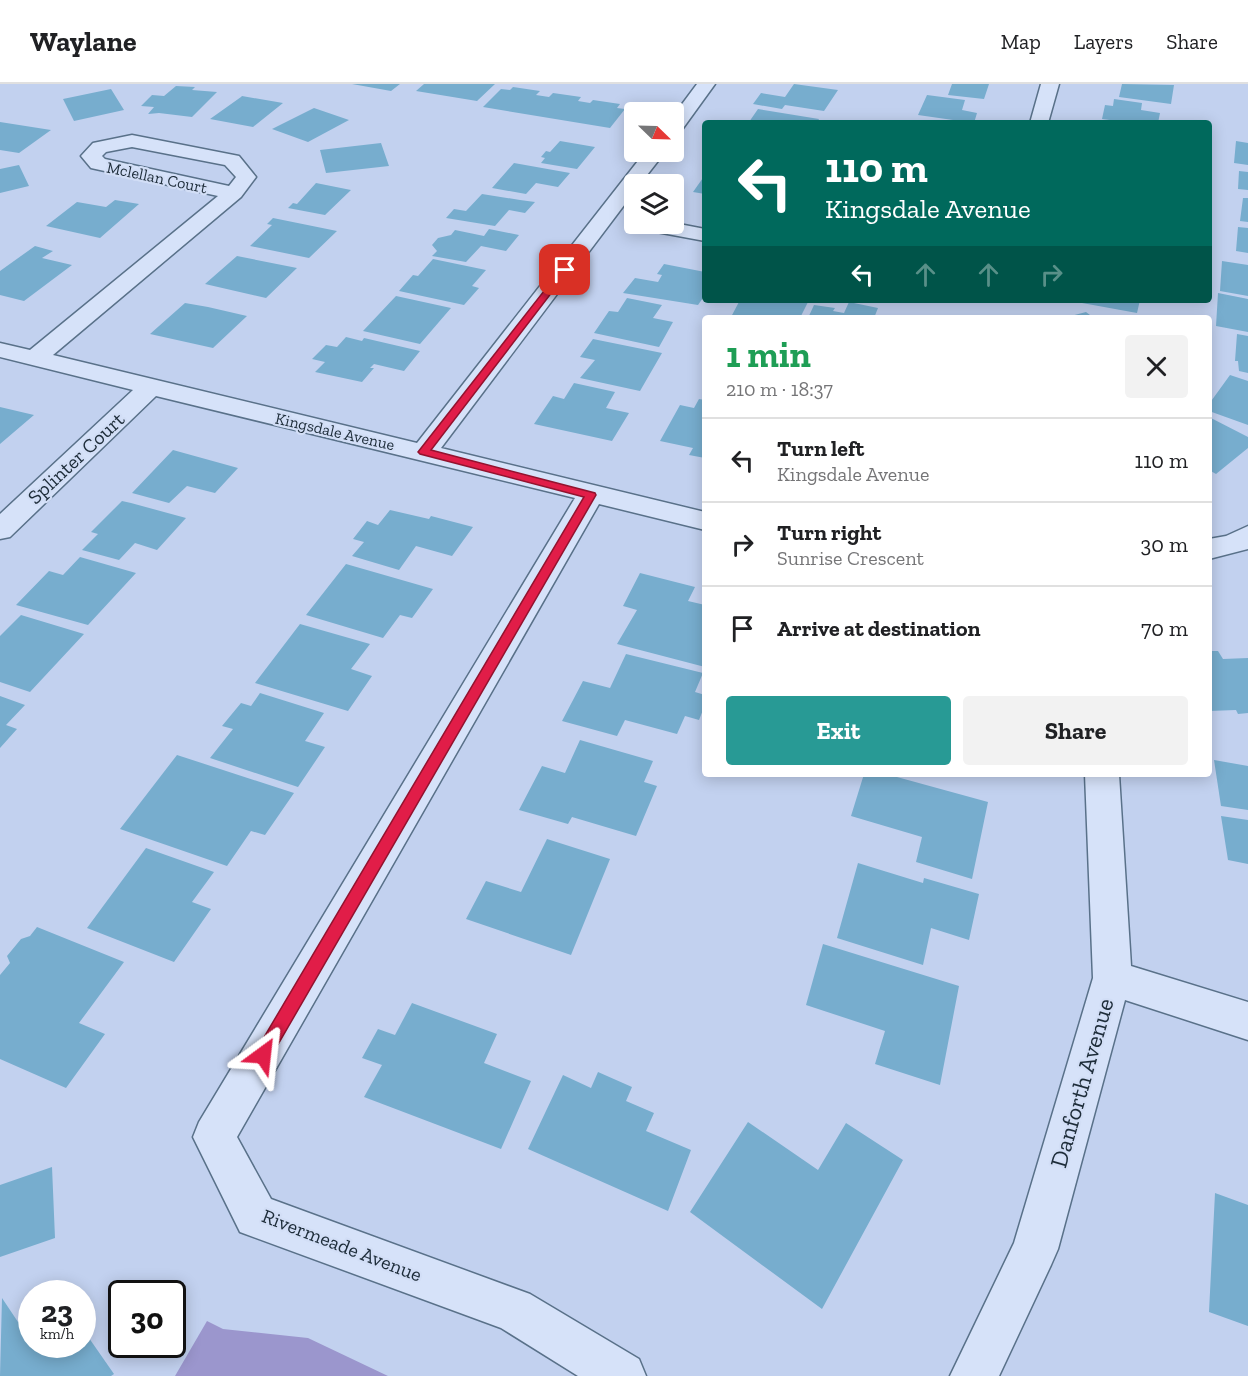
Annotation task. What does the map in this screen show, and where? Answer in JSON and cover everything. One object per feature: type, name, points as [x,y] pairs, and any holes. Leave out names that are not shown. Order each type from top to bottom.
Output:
[{"type":"street","points":[[685,84],[705,86]]},
{"type":"street","points":[[1040,120],[1050,84]]},
{"type":"street","points":[[684,114],[705,86]]},
{"type":"street","name":"Mclellan Court","points":[[35,358],[234,193],[246,177],[232,160],[132,141],[100,147],[91,156],[98,164],[234,193]]},
{"type":"street","points":[[424,452],[647,162]]},
{"type":"street","points":[[606,217],[624,220]]},
{"type":"street","points":[[684,231],[702,234]]},
{"type":"street","name":"Kingsdale Avenue","points":[[0,350],[702,520]]},
{"type":"street","name":"Splinter Court","points":[[0,530],[151,387]]},
{"type":"street","name":"Rivermeade Avenue","points":[[591,495],[214,1137],[256,1216],[514,1310],[622,1376]]},
{"type":"street","points":[[1212,548],[1234,544],[1248,536]]},
{"type":"street","name":"Danforth Avenue","points":[[974,1376],[1035,1249],[1112,978],[1102,777]]},
{"type":"street","points":[[1112,978],[1248,1021]]},
{"type":"shaded area","points":[[207,1321],[223,1329],[308,1338],[388,1376],[175,1376]]},
{"type":"building","points":[[352,84],[400,84],[391,91]]},
{"type":"building","points":[[424,84],[495,84],[477,101],[416,91]]},
{"type":"building","points":[[794,84],[838,90],[824,111],[785,105],[782,109],[753,104],[761,93],[785,97]]},
{"type":"building","points":[[952,84],[989,84],[984,99],[948,95]]},
{"type":"building","points":[[1122,84],[1174,85],[1171,104],[1119,97]]},
{"type":"building","points":[[176,86],[217,92],[192,117],[148,114],[154,107],[141,106],[152,95],[164,96]]},
{"type":"building","points":[[513,87],[540,91],[536,95],[549,97],[553,93],[581,97],[578,101],[590,103],[593,100],[620,104],[617,108],[624,110],[610,128],[483,107],[501,89],[510,90]]},
{"type":"building","points":[[111,89],[124,110],[74,121],[63,99]]},
{"type":"building","points":[[927,95],[965,100],[962,110],[977,113],[975,120],[953,120],[918,115]]},
{"type":"building","points":[[242,96],[283,103],[253,127],[210,119]]},
{"type":"building","points":[[1114,99],[1142,103],[1141,110],[1160,113],[1159,120],[1102,119],[1105,105],[1113,106]]},
{"type":"building","points":[[314,108],[349,120],[308,142],[272,129]]},
{"type":"building","points":[[758,109],[819,119],[818,120],[750,120]]},
{"type":"building","points":[[0,122],[51,130],[19,153],[0,150]]},
{"type":"building","points":[[560,141],[595,147],[577,169],[541,163],[545,158],[541,157],[546,151],[550,152]]},
{"type":"building","points":[[1236,141],[1248,143],[1248,165],[1234,163]]},
{"type":"building","points":[[381,143],[389,166],[326,173],[320,150]]},
{"type":"building","points":[[514,163],[570,173],[558,187],[536,183],[526,194],[492,188]]},
{"type":"building","points":[[19,165],[29,186],[0,193],[0,169]]},
{"type":"building","points":[[1239,171],[1248,172],[1248,190],[1238,189]]},
{"type":"building","points":[[702,179],[702,194],[693,192]]},
{"type":"building","points":[[316,183],[351,190],[325,215],[288,208],[293,203],[297,204]]},
{"type":"building","points":[[482,194],[535,202],[525,213],[509,210],[495,226],[446,218],[454,209],[466,211]]},
{"type":"building","points":[[1243,198],[1248,198],[1248,222],[1240,221]]},
{"type":"building","points":[[115,200],[139,204],[100,238],[46,226],[77,202],[106,207]]},
{"type":"building","points":[[273,218],[337,231],[309,258],[250,246],[272,225],[267,224]]},
{"type":"building","points":[[1238,227],[1248,228],[1248,253],[1236,251]]},
{"type":"building","points":[[489,229],[519,235],[506,251],[481,246],[466,262],[432,256],[437,251],[432,245],[438,238],[451,235],[455,230],[484,236]]},
{"type":"building","points":[[35,246],[53,251],[42,258],[72,265],[24,301],[0,295],[0,271]]},
{"type":"building","points":[[237,256],[297,268],[266,298],[205,284]]},
{"type":"building","points":[[433,259],[486,270],[472,286],[479,288],[464,305],[399,291],[413,275],[418,276]]},
{"type":"building","points":[[1222,261],[1248,265],[1248,296],[1220,291]]},
{"type":"building","points":[[664,264],[702,271],[702,299],[698,305],[623,293],[635,278],[658,282],[662,275],[657,274]]},
{"type":"building","points":[[1218,293],[1248,299],[1248,332],[1216,326]]},
{"type":"building","points":[[396,296],[451,308],[420,344],[363,331]]},
{"type":"building","points":[[627,298],[662,305],[653,318],[673,322],[659,347],[594,333],[609,311],[618,312]]},
{"type":"building","points":[[185,303],[247,316],[213,348],[150,334]]},
{"type":"building","points":[[738,303],[808,303],[802,315],[732,315]]},
{"type":"building","points":[[849,303],[878,308],[875,315],[809,315],[814,305],[835,308],[833,311],[844,313]]},
{"type":"building","points":[[1082,303],[1139,303],[1137,313]]},
{"type":"building","points":[[1086,312],[1090,315],[1075,315]]},
{"type":"building","points":[[1237,334],[1248,336],[1248,373],[1239,371],[1238,361],[1235,361]]},
{"type":"building","points":[[346,337],[362,341],[364,338],[420,351],[404,371],[374,364],[370,368],[374,368],[362,382],[315,372],[325,362],[312,359],[326,345],[337,347]]},
{"type":"building","points":[[593,339],[662,353],[640,391],[580,378],[595,360],[580,357]]},
{"type":"building","points":[[1230,375],[1248,381],[1248,425],[1212,412],[1212,400]]},
{"type":"building","points":[[574,383],[615,392],[606,408],[629,413],[612,441],[534,424],[553,396],[564,399]]},
{"type":"building","points":[[699,399],[702,400],[702,457],[689,455],[693,448],[660,441],[680,405],[694,408]]},
{"type":"building","points":[[0,407],[34,415],[0,444]]},
{"type":"building","points":[[1212,419],[1248,437],[1248,448],[1216,474],[1212,472]]},
{"type":"building","points":[[173,450],[238,468],[215,493],[187,486],[169,503],[132,493]]},
{"type":"building","points":[[122,501],[186,518],[157,550],[135,543],[119,560],[82,550],[98,534],[91,532]]},
{"type":"building","points":[[390,510],[429,519],[431,516],[473,527],[452,556],[416,546],[399,570],[352,556],[364,542],[353,539],[367,521],[378,525]]},
{"type":"building","points":[[80,557],[136,573],[88,625],[16,605],[49,571],[63,575]]},
{"type":"building","points":[[346,564],[433,589],[412,618],[400,615],[383,638],[306,615]]},
{"type":"building","points":[[640,573],[695,587],[688,601],[702,604],[702,666],[617,644],[637,610],[623,606]]},
{"type":"building","points":[[21,615],[84,634],[30,692],[0,682],[0,636]]},
{"type":"building","points":[[300,624],[370,644],[351,669],[372,676],[348,711],[255,683]]},
{"type":"building","points":[[1212,651],[1218,651],[1223,659],[1248,658],[1248,713],[1238,714],[1236,710],[1212,711]]},
{"type":"building","points":[[626,654],[702,673],[695,692],[702,694],[702,712],[699,720],[685,716],[677,734],[625,720],[617,736],[562,721],[583,681],[610,688]]},
{"type":"building","points":[[260,693],[324,713],[305,741],[325,747],[298,787],[210,758],[233,729],[222,726],[241,703],[251,706]]},
{"type":"building","points":[[0,696],[25,705],[6,725],[17,729],[0,748]]},
{"type":"building","points":[[580,740],[653,761],[644,782],[657,786],[636,836],[572,817],[568,824],[519,810],[542,766],[565,773]]},
{"type":"building","points":[[177,755],[294,793],[265,835],[251,831],[227,866],[120,829]]},
{"type":"building","points":[[1214,760],[1248,766],[1248,810],[1221,806]]},
{"type":"building","points":[[863,777],[897,777],[988,802],[972,879],[916,862],[922,837],[851,816]]},
{"type":"building","points":[[1221,816],[1248,820],[1248,864],[1228,860]]},
{"type":"building","points":[[547,839],[610,859],[571,955],[466,919],[486,881],[521,892]]},
{"type":"building","points":[[146,848],[214,872],[192,902],[211,909],[174,962],[87,928]]},
{"type":"building","points":[[858,863],[923,883],[924,878],[979,894],[969,940],[931,928],[923,965],[837,938]]},
{"type":"building","points":[[37,927],[124,962],[79,1023],[105,1034],[66,1088],[0,1059],[0,975],[10,963],[7,956],[21,939],[30,936]]},
{"type":"building","points":[[823,944],[959,986],[940,1085],[875,1064],[885,1031],[806,1005]]},
{"type":"building","points":[[412,1003],[497,1034],[484,1063],[531,1081],[501,1149],[364,1097],[382,1065],[362,1058],[378,1029],[395,1035]]},
{"type":"building","points":[[598,1072],[632,1087],[626,1101],[654,1113],[646,1131],[691,1150],[668,1211],[528,1149],[563,1075],[591,1088]]},
{"type":"building","points":[[748,1122],[818,1170],[846,1123],[903,1160],[822,1309],[690,1212]]},
{"type":"building","points":[[52,1167],[55,1238],[0,1257],[0,1185]]},
{"type":"building","points":[[1215,1193],[1248,1205],[1248,1326],[1209,1312]]},
{"type":"building","points":[[2,1298],[18,1322],[18,1358],[96,1358],[96,1348],[114,1374],[111,1376],[0,1376]]},
{"type":"route","points":[[263,1055],[591,495],[424,452],[565,270]]}]
